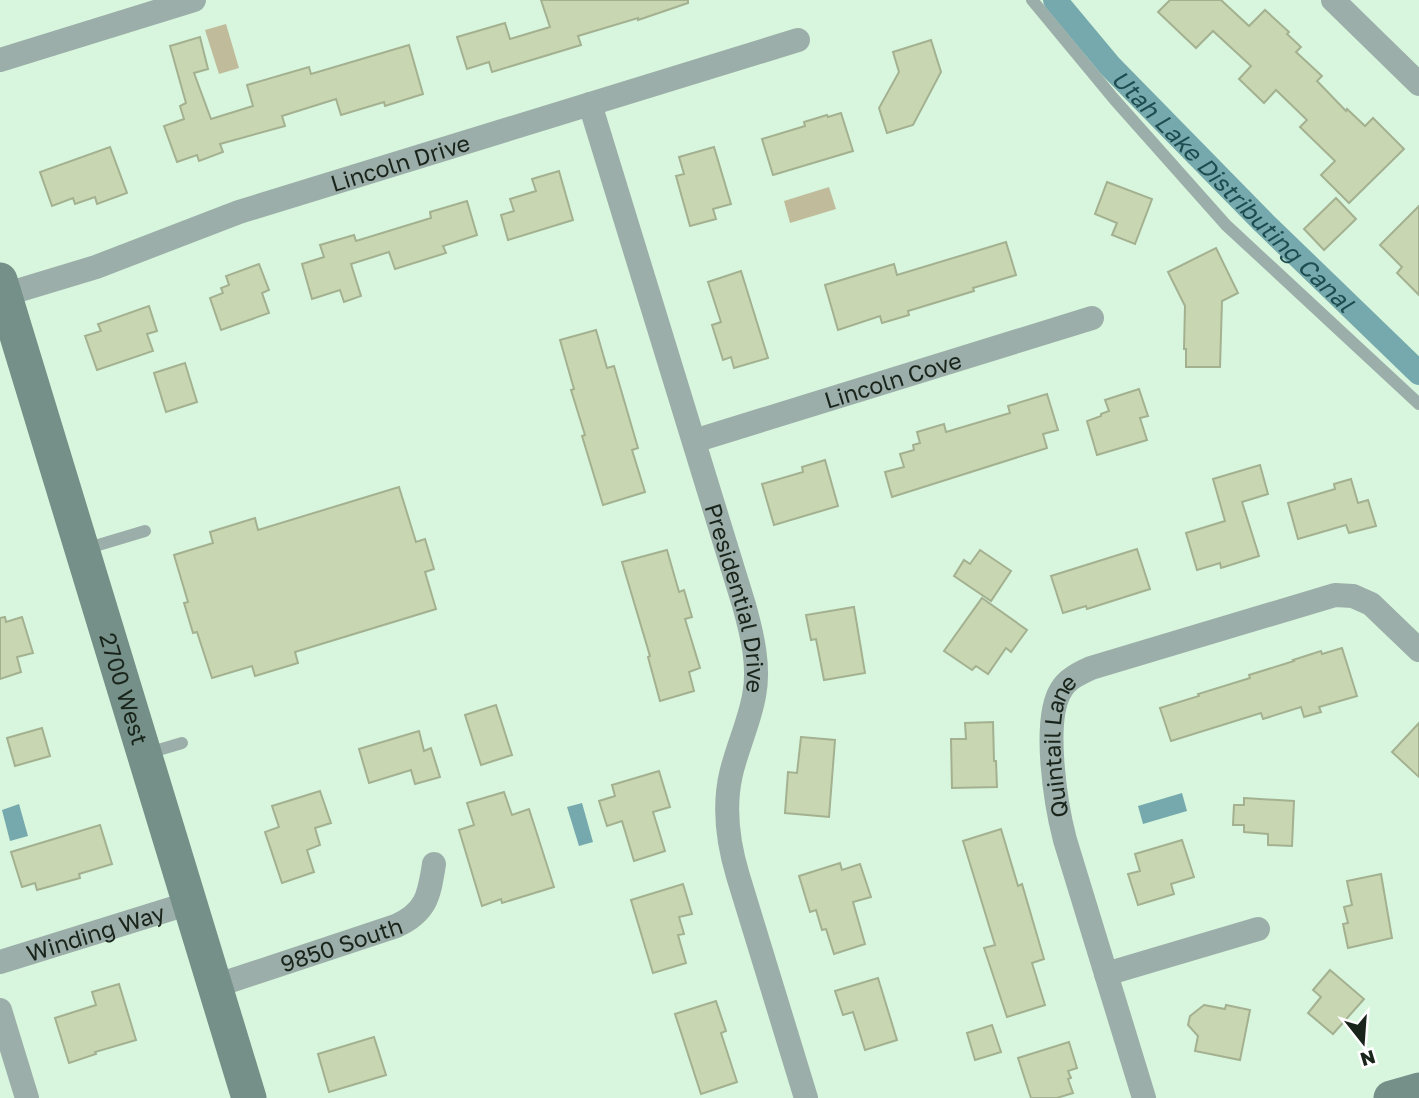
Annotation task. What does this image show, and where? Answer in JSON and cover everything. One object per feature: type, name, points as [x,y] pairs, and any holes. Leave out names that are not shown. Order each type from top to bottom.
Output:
[{"type":"main road","name":"2700 West","points":[[2,290],[249,1098]]},
{"type":"main road","points":[[1391,1098],[1419,1090]]},
{"type":"street","points":[[0,60],[194,0]]},
{"type":"street","points":[[1333,0],[1419,84]]},
{"type":"street","name":"Lincoln Drive","points":[[2,290],[96,267],[239,212],[798,40]]},
{"type":"street","name":"Presidential Drive","points":[[590,104],[752,635],[754,695],[731,776],[727,826],[731,851],[806,1098]]},
{"type":"street","name":"Lincoln Cove","points":[[694,441],[1092,318]]},
{"type":"street","name":"Quintail Lane","points":[[1144,1098],[1065,840],[1056,801],[1052,726],[1054,708],[1061,689],[1076,675],[1091,668],[1335,595],[1353,596],[1371,604],[1419,650]]},
{"type":"street","name":"9850 South","points":[[215,986],[410,919],[425,903],[430,891],[434,864]]},
{"type":"street","name":"Winding Way","points":[[0,962],[190,903]]},
{"type":"street","points":[[1106,974],[1258,929]]},
{"type":"street","points":[[0,1010],[27,1098]]},
{"type":"lane","points":[[1032,0],[1114,99],[1226,225],[1419,404]]},
{"type":"lane","points":[[83,550],[145,531]]},
{"type":"lane","points":[[145,754],[182,743]]},
{"type":"shaded area","points":[[226,24],[239,68],[219,74],[205,30]]},
{"type":"shaded area","points":[[829,187],[836,209],[790,223],[784,201]]},
{"type":"water","points":[[1182,793],[1187,811],[1143,824],[1138,806]]},
{"type":"water","points":[[582,803],[593,842],[579,846],[567,807]]},
{"type":"water","points":[[19,804],[28,836],[10,841],[2,810]]},
{"type":"building","points":[[541,0],[688,0],[688,3],[578,36],[581,45],[492,72],[489,62],[467,69],[457,37],[505,23],[510,39],[550,27]]},
{"type":"building","points":[[1170,0],[1221,0],[1249,26],[1265,10],[1289,32],[1287,34],[1301,47],[1296,52],[1322,76],[1317,81],[1346,111],[1347,109],[1365,126],[1373,118],[1404,149],[1349,203],[1321,175],[1335,161],[1300,127],[1307,120],[1276,90],[1264,103],[1239,79],[1251,66],[1213,31],[1196,48],[1158,12]]},
{"type":"building","points":[[200,37],[208,69],[194,73],[211,119],[253,106],[247,85],[309,67],[311,74],[409,45],[423,94],[385,106],[384,102],[341,115],[336,99],[282,116],[285,126],[220,144],[223,152],[199,161],[197,155],[177,162],[164,126],[184,119],[180,106],[186,103],[170,46]]},
{"type":"building","points":[[931,40],[941,72],[913,125],[887,133],[879,108],[899,72],[893,52]]},
{"type":"building","points":[[841,113],[853,151],[773,175],[762,139],[805,126],[804,122]]},
{"type":"building","points":[[110,147],[127,193],[97,204],[95,197],[75,204],[73,198],[52,206],[40,172]]},
{"type":"building","points":[[714,147],[731,204],[713,209],[716,219],[690,226],[676,176],[684,174],[679,157]]},
{"type":"building","points":[[559,171],[573,220],[508,240],[501,215],[514,211],[510,199],[536,191],[532,179]]},
{"type":"building","points":[[1107,182],[1152,199],[1135,244],[1112,235],[1117,223],[1095,214]]},
{"type":"building","points":[[1336,198],[1356,219],[1324,250],[1304,229]]},
{"type":"building","points":[[467,201],[477,235],[443,246],[446,253],[395,269],[389,252],[351,264],[361,296],[344,302],[340,290],[312,299],[302,264],[324,257],[320,245],[354,235],[356,241],[431,218],[430,212]]},
{"type":"building","points":[[1419,206],[1419,295],[1397,273],[1402,267],[1380,245]]},
{"type":"building","points":[[1006,242],[1016,275],[908,311],[909,315],[882,323],[880,316],[838,330],[825,285],[894,264],[897,275]]},
{"type":"building","points":[[1216,248],[1238,293],[1222,301],[1220,367],[1186,367],[1185,306],[1168,272]]},
{"type":"building","points":[[259,264],[269,290],[262,293],[269,313],[221,330],[210,298],[223,293],[221,288],[229,285],[226,276]]},
{"type":"building","points":[[741,271],[768,358],[734,368],[731,357],[723,360],[712,325],[721,322],[708,282]]},
{"type":"building","points":[[149,306],[157,331],[147,334],[153,351],[97,370],[85,336],[101,331],[98,324]]},
{"type":"building","points":[[596,330],[607,368],[614,366],[638,448],[632,450],[645,492],[603,505],[582,436],[585,435],[560,340]]},
{"type":"building","points":[[185,363],[197,402],[166,412],[154,373]]},
{"type":"building","points":[[1139,389],[1148,416],[1140,418],[1147,440],[1097,455],[1087,421],[1109,411],[1105,400]]},
{"type":"building","points":[[1047,394],[1058,430],[1043,434],[1047,448],[892,497],[885,472],[904,467],[900,454],[914,450],[913,445],[920,443],[917,432],[944,424],[946,432],[1010,413],[1008,406]]},
{"type":"building","points":[[825,460],[838,506],[774,525],[762,484],[803,472],[802,467]]},
{"type":"building","points":[[1260,465],[1268,494],[1242,502],[1259,556],[1221,568],[1220,563],[1197,570],[1186,533],[1225,521],[1213,479]]},
{"type":"building","points":[[1351,479],[1358,503],[1368,500],[1376,526],[1349,533],[1346,525],[1298,539],[1288,503],[1335,489],[1334,484]]},
{"type":"building","points":[[399,487],[416,542],[425,539],[434,569],[425,572],[436,609],[295,652],[298,663],[255,676],[252,666],[212,678],[197,632],[193,633],[184,603],[188,602],[174,555],[213,543],[210,532],[255,518],[258,530]]},
{"type":"building","points":[[1137,549],[1150,589],[1087,609],[1086,606],[1063,613],[1051,576]]},
{"type":"building","points":[[667,550],[679,592],[684,590],[692,617],[685,619],[700,668],[689,672],[694,691],[660,701],[648,657],[650,656],[622,562]]},
{"type":"building","points":[[980,550],[1011,571],[991,601],[954,576],[964,560],[970,564]]},
{"type":"building","points":[[982,598],[1027,630],[1011,652],[1006,648],[988,674],[976,666],[972,670],[944,651]]},
{"type":"building","points":[[854,607],[865,673],[824,680],[816,639],[811,640],[806,615]]},
{"type":"building","points":[[5,617],[6,622],[22,617],[33,653],[17,657],[21,672],[0,679],[0,618]]},
{"type":"building","points":[[1342,648],[1357,696],[1319,707],[1321,712],[1304,717],[1301,707],[1263,719],[1261,713],[1171,741],[1160,708],[1250,678],[1249,675],[1293,660]]},
{"type":"building","points":[[496,705],[512,755],[481,765],[465,715]]},
{"type":"building","points":[[993,722],[997,787],[952,788],[951,739],[966,739],[965,723]]},
{"type":"building","points":[[1419,723],[1419,777],[1392,752]]},
{"type":"building","points":[[42,728],[50,756],[15,766],[7,738]]},
{"type":"building","points":[[419,731],[424,751],[431,748],[440,777],[415,784],[411,770],[369,783],[359,749]]},
{"type":"building","points":[[801,737],[835,740],[829,817],[785,813],[788,772],[797,773]]},
{"type":"building","points":[[659,771],[670,807],[653,812],[665,851],[634,861],[622,821],[607,826],[599,801],[615,796],[612,785]]},
{"type":"building","points":[[320,791],[331,823],[315,828],[320,845],[307,850],[314,872],[282,883],[265,832],[279,827],[272,806]]},
{"type":"building","points":[[504,792],[512,815],[529,809],[554,887],[502,903],[501,899],[482,906],[459,830],[474,825],[467,803]]},
{"type":"building","points":[[1244,798],[1294,801],[1292,846],[1268,845],[1268,834],[1244,832],[1244,825],[1233,825],[1234,805],[1244,805]]},
{"type":"building","points":[[100,825],[112,864],[79,874],[80,878],[37,890],[35,883],[22,887],[11,852]]},
{"type":"building","points":[[1001,829],[1018,886],[1022,884],[1044,959],[1032,963],[1045,1005],[1007,1017],[984,948],[995,945],[963,841]]},
{"type":"building","points":[[1182,840],[1194,877],[1171,884],[1174,894],[1138,905],[1128,874],[1140,871],[1135,854]]},
{"type":"building","points":[[840,863],[842,870],[860,864],[871,897],[853,902],[865,944],[834,954],[816,910],[810,912],[799,876]]},
{"type":"building","points":[[1381,874],[1392,938],[1348,948],[1343,924],[1348,923],[1344,907],[1352,905],[1347,881]]},
{"type":"building","points":[[683,884],[692,914],[679,917],[684,934],[678,935],[686,963],[653,973],[631,900]]},
{"type":"building","points":[[1330,970],[1364,999],[1333,1034],[1308,1013],[1321,997],[1313,990]]},
{"type":"building","points":[[878,978],[897,1040],[865,1050],[853,1012],[843,1015],[835,991]]},
{"type":"building","points":[[119,984],[136,1040],[69,1063],[55,1018],[96,1005],[92,992]]},
{"type":"building","points":[[716,1001],[726,1031],[721,1033],[737,1082],[701,1094],[675,1014]]},
{"type":"building","points":[[1204,1005],[1225,1009],[1226,1005],[1250,1010],[1240,1060],[1195,1051],[1198,1036],[1188,1025],[1190,1016]]},
{"type":"building","points":[[992,1025],[1001,1052],[975,1060],[967,1033]]},
{"type":"building","points":[[374,1037],[386,1075],[329,1092],[318,1054]]},
{"type":"building","points":[[1069,1042],[1077,1068],[1068,1071],[1073,1093],[1057,1098],[1031,1098],[1018,1058]]},
{"type":"waterway","name":"Utah Lake Distributing Canal","points":[[1055,0],[1110,66],[1264,223],[1419,373]]}]
